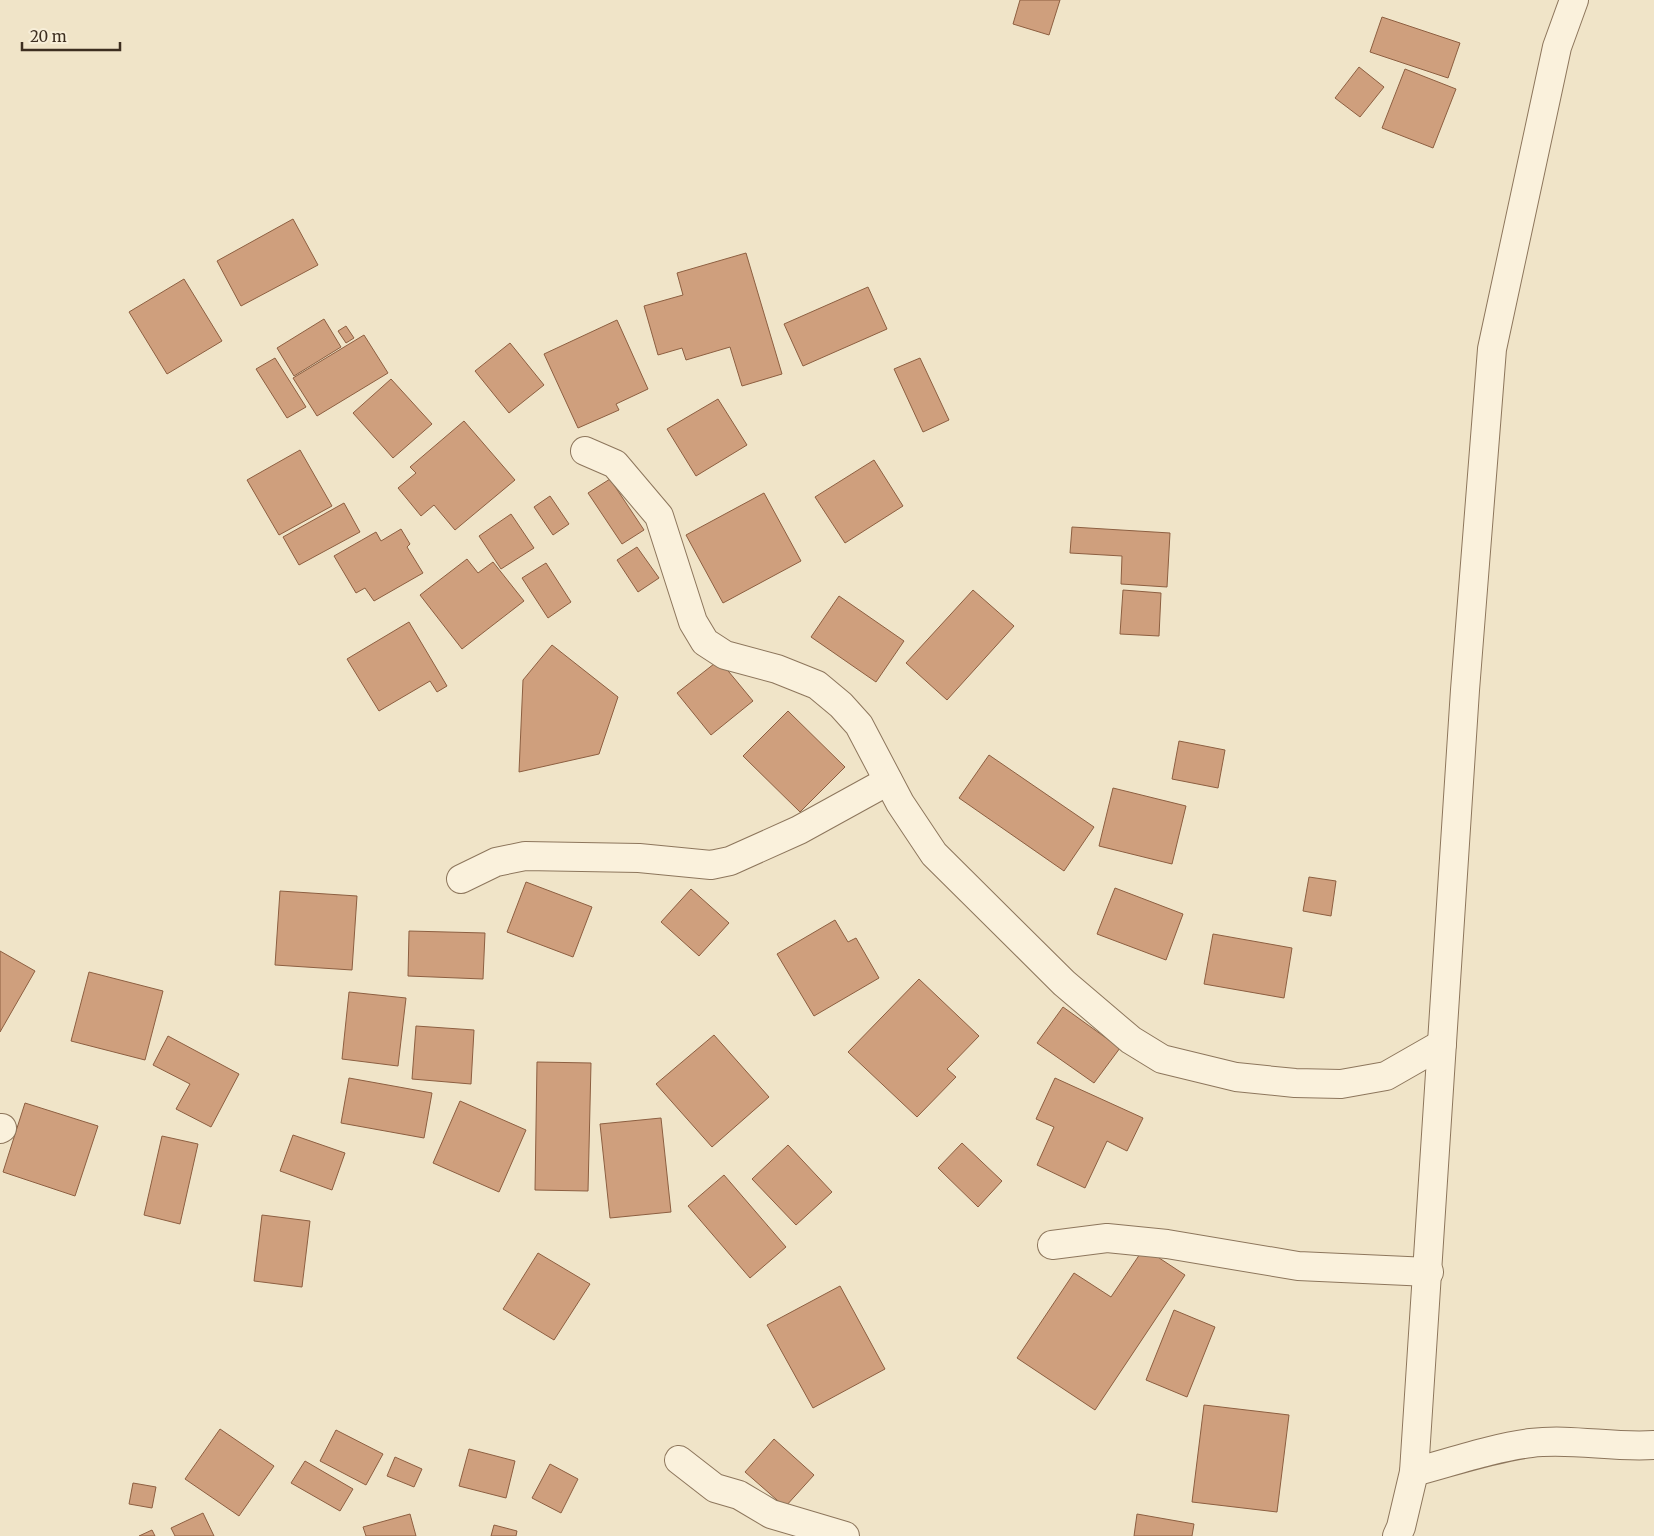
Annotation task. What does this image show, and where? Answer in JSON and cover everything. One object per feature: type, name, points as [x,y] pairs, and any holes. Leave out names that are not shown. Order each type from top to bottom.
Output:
[{"type":"street","points":[[1397,1536],[1401,1527],[1414,1472],[1429,1272],[1465,690],[1492,349],[1557,47],[1574,0]]},
{"type":"street","points":[[585,451],[615,464],[659,516],[693,622],[705,642],[725,655],[777,669],[817,685],[841,705],[859,725],[900,803],[934,854],[1064,982],[1131,1040],[1162,1059],[1236,1077],[1295,1083],[1341,1084],[1386,1076],[1442,1044]]},
{"type":"street","points":[[462,879],[496,862],[525,856],[639,858],[711,865],[730,861],[799,830],[888,781]]},
{"type":"street","points":[[1052,1245],[1107,1238],[1167,1244],[1298,1266],[1429,1272]]},
{"type":"street","points":[[1414,1472],[1531,1443],[1601,1443],[1630,1447],[1654,1445]]},
{"type":"street","points":[[679,1460],[715,1488],[739,1495],[771,1514],[845,1536]]},
{"type":"building","points":[[1020,0],[1060,0],[1049,35],[1013,24]]},
{"type":"building","points":[[1382,17],[1460,43],[1448,78],[1370,52]]},
{"type":"building","points":[[1359,67],[1384,87],[1360,117],[1335,98]]},
{"type":"building","points":[[1405,69],[1456,89],[1433,148],[1382,128]]},
{"type":"building","points":[[293,219],[318,265],[241,306],[217,261]]},
{"type":"building","points":[[746,253],[782,374],[742,386],[730,347],[686,360],[682,348],[658,355],[644,306],[683,295],[677,273]]},
{"type":"building","points":[[184,279],[222,341],[167,374],[129,312]]},
{"type":"building","points":[[868,287],[887,329],[803,366],[784,324]]},
{"type":"building","points":[[324,319],[341,347],[294,376],[277,348]]},
{"type":"building","points":[[617,320],[648,389],[616,404],[619,410],[578,428],[544,354]]},
{"type":"building","points":[[346,326],[354,338],[346,343],[338,331]]},
{"type":"building","points":[[364,335],[388,373],[317,416],[293,378]]},
{"type":"building","points":[[510,343],[544,385],[509,413],[475,371]]},
{"type":"building","points":[[275,358],[306,407],[287,418],[256,369]]},
{"type":"building","points":[[920,358],[949,420],[923,432],[894,369]]},
{"type":"building","points":[[391,379],[432,424],[393,458],[353,413]]},
{"type":"building","points":[[718,399],[747,445],[696,476],[667,429]]},
{"type":"building","points":[[464,421],[515,480],[455,530],[434,505],[421,516],[398,488],[416,473],[410,467]]},
{"type":"building","points":[[300,450],[332,506],[279,535],[247,480]]},
{"type":"building","points":[[874,460],[903,506],[845,543],[815,497]]},
{"type":"building","points":[[610,479],[644,530],[622,544],[588,493]]},
{"type":"building","points":[[764,493],[801,561],[723,603],[686,535]]},
{"type":"building","points":[[550,496],[569,524],[553,535],[534,507]]},
{"type":"building","points":[[344,503],[360,532],[299,565],[283,537]]},
{"type":"building","points":[[511,514],[534,548],[501,569],[479,536]]},
{"type":"building","points":[[1072,527],[1170,533],[1167,587],[1121,584],[1122,556],[1070,553]]},
{"type":"building","points":[[401,529],[410,544],[407,547],[423,573],[374,601],[365,588],[356,593],[334,556],[376,532],[381,541]]},
{"type":"building","points":[[637,547],[659,578],[638,592],[617,560]]},
{"type":"building","points":[[467,559],[478,573],[493,562],[524,601],[462,649],[420,595]]},
{"type":"building","points":[[546,563],[571,602],[548,618],[522,578]]},
{"type":"building","points":[[973,590],[1014,626],[947,700],[906,663]]},
{"type":"building","points":[[1123,590],[1161,593],[1159,636],[1120,634]]},
{"type":"building","points":[[839,596],[904,641],[876,682],[811,637]]},
{"type":"building","points":[[409,622],[447,686],[437,692],[430,681],[379,711],[347,659]]},
{"type":"building","points":[[552,645],[618,697],[599,754],[519,772],[523,680]]},
{"type":"building","points":[[719,660],[753,701],[711,735],[677,693]]},
{"type":"building","points":[[788,711],[845,767],[800,812],[743,756]]},
{"type":"building","points":[[1179,741],[1225,750],[1218,788],[1172,779]]},
{"type":"building","points":[[989,755],[1094,827],[1064,871],[959,798]]},
{"type":"building","points":[[1113,788],[1186,806],[1172,864],[1099,846]]},
{"type":"building","points":[[1309,877],[1336,881],[1331,916],[1303,911]]},
{"type":"building","points":[[526,882],[592,907],[573,957],[507,932]]},
{"type":"building","points":[[1115,888],[1183,914],[1166,960],[1097,934]]},
{"type":"building","points":[[691,889],[729,923],[699,956],[661,922]]},
{"type":"building","points":[[280,891],[357,896],[352,970],[275,965]]},
{"type":"building","points":[[835,920],[848,942],[856,938],[879,978],[814,1016],[777,954]]},
{"type":"building","points":[[409,931],[485,933],[483,979],[408,976]]},
{"type":"building","points":[[1213,934],[1292,948],[1284,998],[1204,984]]},
{"type":"building","points":[[0,951],[35,971],[0,1032]]},
{"type":"building","points":[[89,972],[163,991],[145,1060],[71,1041]]},
{"type":"building","points":[[919,979],[979,1036],[947,1069],[956,1077],[917,1117],[848,1052]]},
{"type":"building","points":[[349,992],[406,998],[398,1066],[342,1059]]},
{"type":"building","points":[[1063,1007],[1120,1048],[1094,1083],[1037,1043]]},
{"type":"building","points":[[416,1026],[474,1030],[471,1084],[412,1079]]},
{"type":"building","points":[[714,1035],[769,1097],[712,1147],[656,1084]]},
{"type":"building","points":[[168,1036],[239,1074],[211,1127],[176,1109],[190,1084],[153,1065]]},
{"type":"building","points":[[537,1062],[591,1063],[588,1191],[535,1190]]},
{"type":"building","points":[[349,1078],[432,1093],[424,1138],[341,1123]]},
{"type":"building","points":[[1055,1078],[1143,1118],[1127,1151],[1107,1141],[1085,1188],[1037,1165],[1054,1127],[1036,1119]]},
{"type":"building","points":[[460,1101],[526,1130],[499,1192],[433,1163]]},
{"type":"building","points":[[25,1103],[98,1126],[75,1196],[3,1172]]},
{"type":"building","points":[[661,1118],[671,1212],[610,1218],[600,1124]]},
{"type":"building","points":[[293,1135],[345,1153],[332,1190],[280,1171]]},
{"type":"building","points":[[162,1136],[198,1144],[180,1224],[144,1215]]},
{"type":"building","points":[[962,1143],[1002,1181],[978,1207],[938,1168]]},
{"type":"building","points":[[788,1145],[832,1192],[796,1225],[752,1179]]},
{"type":"building","points":[[724,1175],[786,1247],[750,1278],[688,1206]]},
{"type":"building","points":[[262,1215],[310,1221],[302,1287],[254,1281]]},
{"type":"building","points":[[1144,1248],[1185,1275],[1095,1410],[1017,1358],[1074,1273],[1111,1297]]},
{"type":"building","points":[[538,1253],[590,1284],[554,1340],[503,1309]]},
{"type":"building","points":[[840,1286],[885,1369],[813,1408],[767,1325]]},
{"type":"building","points":[[1174,1310],[1215,1327],[1187,1397],[1146,1380]]},
{"type":"building","points":[[1204,1405],[1289,1415],[1277,1512],[1192,1502]]},
{"type":"building","points":[[220,1429],[274,1466],[239,1516],[185,1479]]},
{"type":"building","points":[[336,1430],[383,1454],[366,1485],[320,1461]]},
{"type":"building","points":[[774,1439],[814,1475],[785,1507],[745,1472]]},
{"type":"building","points":[[469,1449],[515,1461],[506,1498],[459,1486]]},
{"type":"building","points":[[395,1457],[422,1469],[414,1487],[387,1476]]},
{"type":"building","points":[[305,1461],[353,1489],[340,1511],[291,1483]]},
{"type":"building","points":[[550,1464],[578,1479],[561,1513],[532,1498]]},
{"type":"building","points":[[133,1483],[156,1487],[152,1508],[129,1504]]},
{"type":"building","points":[[203,1513],[214,1536],[175,1536],[171,1528]]},
{"type":"building","points":[[410,1514],[416,1536],[366,1536],[363,1527]]},
{"type":"building","points":[[1137,1514],[1194,1524],[1192,1536],[1134,1536]]},
{"type":"building","points":[[494,1525],[517,1531],[516,1536],[491,1536]]},
{"type":"building","points":[[152,1530],[155,1536],[139,1536]]}]
